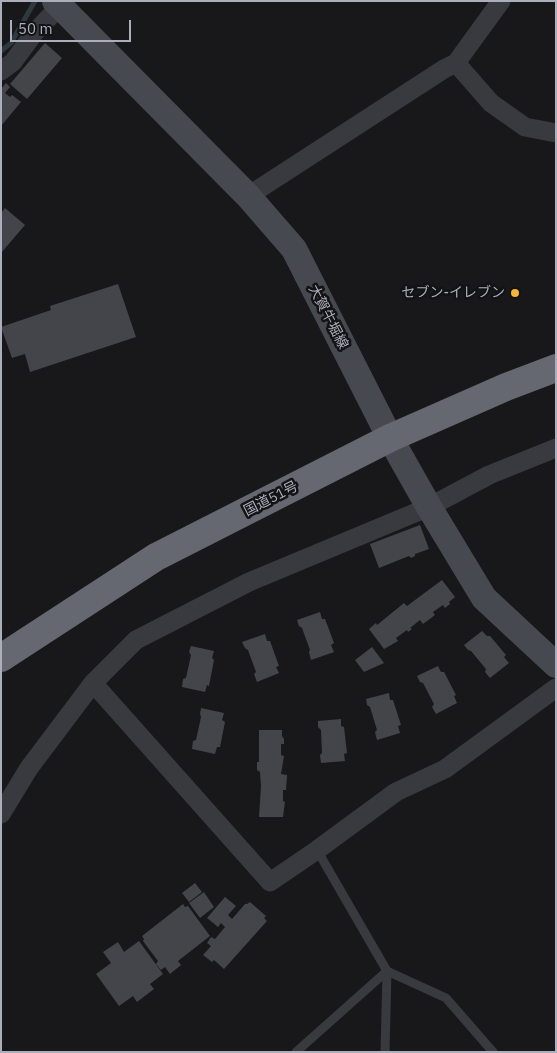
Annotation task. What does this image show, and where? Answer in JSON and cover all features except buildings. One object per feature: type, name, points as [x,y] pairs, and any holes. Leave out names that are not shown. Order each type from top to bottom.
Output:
[{"type":"highway","name":"国道51号","points":[[1,658],[156,557],[390,438],[506,387],[556,368]]},
{"type":"main road","name":"大賀牛堀線","points":[[58,3],[248,196],[294,249],[390,438],[484,598],[556,666]]},
{"type":"street","points":[[248,196],[444,68],[456,63],[501,1]]},
{"type":"street","points":[[1,70],[13,62],[58,3]]},
{"type":"street","points":[[456,63],[491,103],[524,127],[556,134]]},
{"type":"street","points":[[1,814],[29,768],[93,683],[136,640],[249,582],[429,507],[488,475],[556,448]]},
{"type":"street","points":[[93,683],[270,882],[396,792],[445,769],[556,688]]},
{"type":"lane","points":[[317,850],[387,971],[385,1052]]},
{"type":"lane","points":[[296,1052],[387,971]]},
{"type":"lane","points":[[387,971],[446,998],[493,1052]]},
{"type":"waterway","points":[[1,51],[11,43],[35,1]]},
{"type":"place","name":"セブン-イレブン","points":[[515,293]]}]
